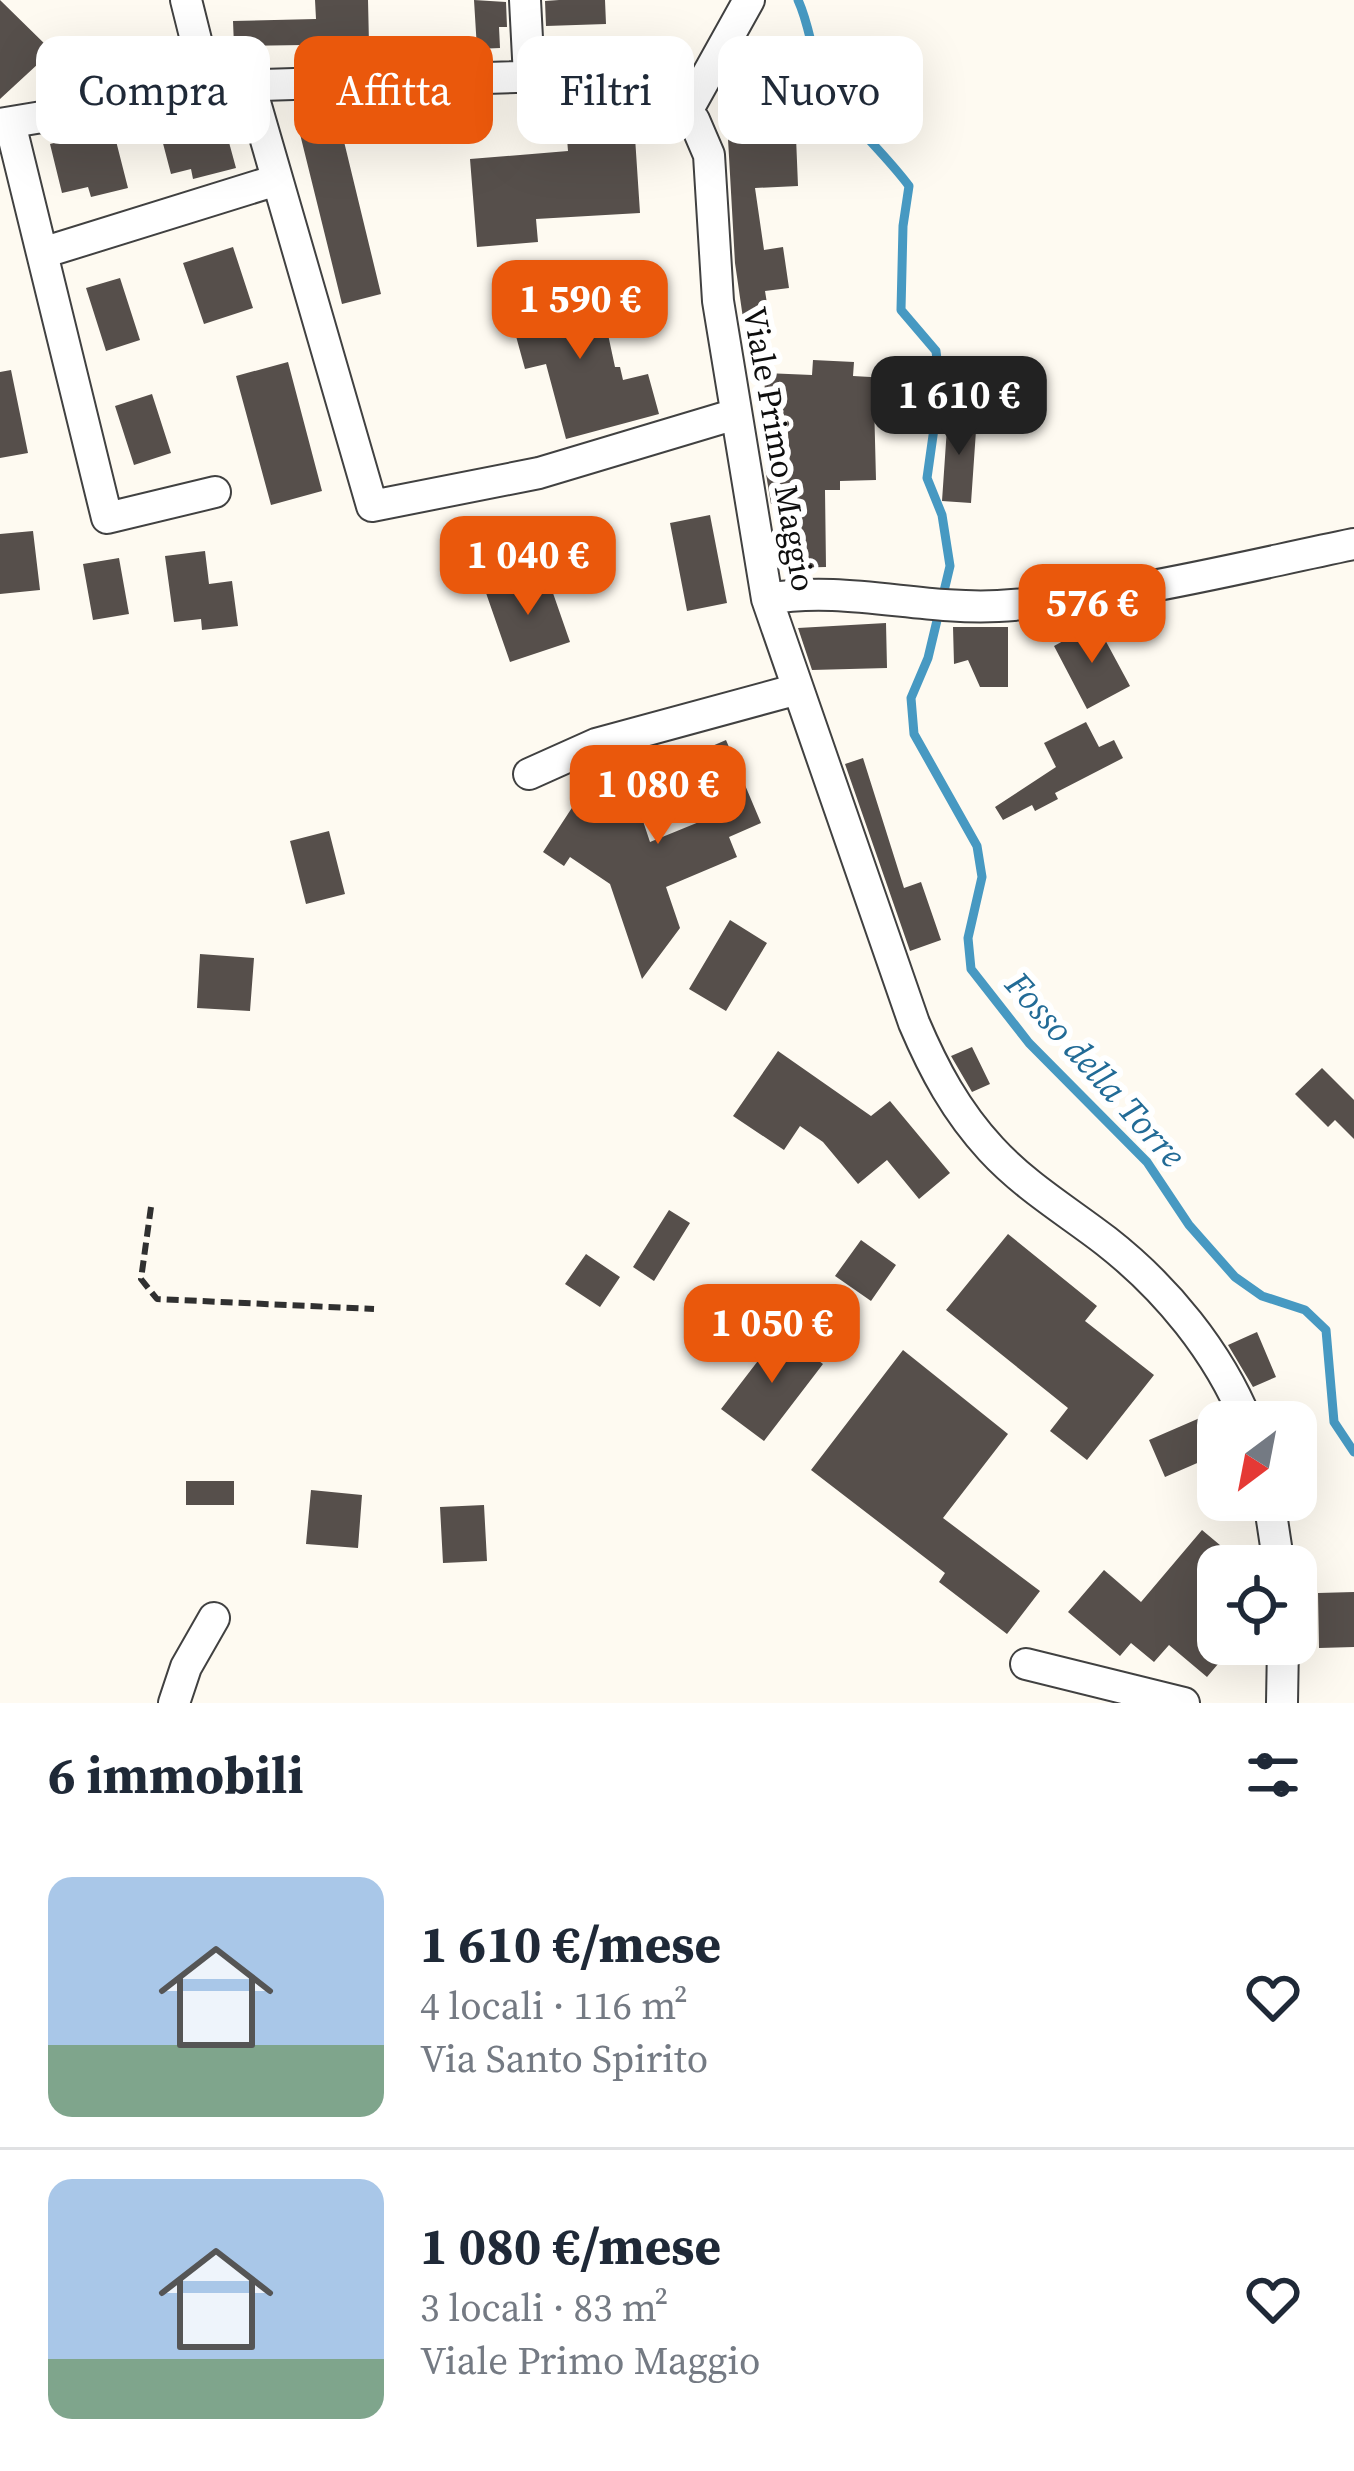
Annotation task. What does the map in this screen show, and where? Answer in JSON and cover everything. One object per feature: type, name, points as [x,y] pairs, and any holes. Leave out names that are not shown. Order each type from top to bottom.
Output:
[{"type":"street","points":[[186,0],[195,36]]},
{"type":"street","points":[[525,0],[527,36]]},
{"type":"street","points":[[694,98],[749,0]]},
{"type":"street","points":[[270,84],[517,77]]},
{"type":"street","points":[[36,118],[5,123],[107,518],[214,492]]},
{"type":"street","name":"Viale Primo Maggio","points":[[694,122],[704,134],[710,155],[718,302],[767,599],[884,946],[946,1092],[984,1142],[1023,1180],[1114,1248],[1158,1288],[1221,1366],[1237,1401]]},
{"type":"street","points":[[267,144],[372,506],[539,473],[736,414]]},
{"type":"street","points":[[42,253],[277,180]]},
{"type":"street","points":[[767,599],[827,595],[996,606],[1100,594],[1354,544]]},
{"type":"street","points":[[529,774],[596,744],[798,689]]},
{"type":"street","points":[[175,1703],[186,1667],[214,1618]]},
{"type":"street","points":[[1026,1664],[1184,1703]]},
{"type":"street","points":[[1282,1703],[1283,1665]]},
{"type":"path","points":[[151,1208],[141,1279],[157,1299],[374,1310]]},
{"type":"building","points":[[0,0],[37,36],[36,66],[0,99]]},
{"type":"building","points":[[315,0],[368,0],[369,36],[294,36],[294,45],[270,45],[270,36],[234,36],[233,21],[316,19]]},
{"type":"building","points":[[474,0],[506,2],[507,27],[499,27],[500,48],[493,48],[493,36],[476,36]]},
{"type":"building","points":[[605,0],[606,24],[546,26],[545,1]]},
{"type":"building","points":[[50,144],[117,144],[128,188],[91,197],[88,187],[62,193]]},
{"type":"building","points":[[163,144],[229,144],[236,168],[193,179],[191,169],[171,174]]},
{"type":"building","points":[[302,144],[345,144],[381,294],[342,304]]},
{"type":"building","points":[[567,144],[635,144],[640,213],[536,219],[538,242],[477,247],[470,159],[568,151]]},
{"type":"building","points":[[728,144],[796,144],[798,186],[755,188],[764,250],[783,247],[789,288],[765,291],[771,328],[745,332],[735,263]]},
{"type":"building","points":[[233,247],[253,308],[204,324],[183,263]]},
{"type":"building","points":[[120,278],[140,340],[106,351],[86,288]]},
{"type":"building","points":[[597,283],[615,367],[620,367],[623,380],[648,374],[659,414],[566,439],[546,364],[525,369],[508,307]]},
{"type":"building","points":[[813,360],[854,362],[853,376],[888,378],[887,401],[874,401],[876,480],[840,481],[840,490],[825,490],[826,567],[782,568],[777,503],[771,504],[765,468],[790,467],[787,416],[764,415],[765,373],[812,375]]},
{"type":"building","points":[[288,362],[322,491],[271,505],[236,376]]},
{"type":"building","points":[[11,370],[28,453],[0,458],[0,372]]},
{"type":"building","points":[[152,394],[171,453],[134,465],[115,406]]},
{"type":"building","points":[[948,413],[977,416],[971,503],[942,501]]},
{"type":"building","points":[[710,515],[727,603],[687,611],[670,523]]},
{"type":"building","points":[[33,531],[40,590],[0,594],[0,534]]},
{"type":"building","points":[[205,551],[209,584],[232,581],[238,626],[202,630],[201,619],[174,622],[165,556]]},
{"type":"building","points":[[119,558],[129,614],[93,620],[83,564]]},
{"type":"building","points":[[546,573],[570,642],[510,662],[486,593]]},
{"type":"building","points":[[886,623],[887,668],[812,670],[798,628]]},
{"type":"building","points":[[1096,623],[1130,686],[1087,709],[1054,646]]},
{"type":"building","points":[[953,627],[1008,627],[1008,687],[980,687],[968,660],[954,664]]},
{"type":"building","points":[[1086,722],[1099,747],[1114,740],[1123,758],[1055,793],[1058,799],[1035,811],[1032,805],[1003,820],[995,807],[1056,767],[1044,743]]},
{"type":"building","points":[[726,740],[761,823],[729,837],[737,857],[666,887],[680,928],[642,979],[610,884],[570,857],[564,866],[543,852],[579,797],[594,807],[604,792],[642,818],[650,842],[699,822],[673,763]]},
{"type":"building","points":[[863,758],[904,888],[921,882],[941,940],[910,951],[845,764]]},
{"type":"building","points":[[329,831],[345,894],[306,904],[290,841]]},
{"type":"building","points":[[730,920],[767,943],[726,1011],[689,989]]},
{"type":"building","points":[[200,954],[254,958],[250,1011],[197,1008]]},
{"type":"building","points":[[972,1047],[990,1084],[972,1092],[951,1056]]},
{"type":"building","points":[[778,1051],[871,1116],[890,1101],[950,1173],[919,1199],[887,1160],[858,1184],[823,1142],[800,1126],[784,1150],[733,1116]]},
{"type":"building","points":[[1322,1068],[1354,1100],[1354,1139],[1335,1120],[1328,1127],[1295,1094]]},
{"type":"building","points":[[669,1210],[690,1223],[654,1281],[633,1267]]},
{"type":"building","points":[[1008,1234],[1097,1306],[1085,1321],[1154,1375],[1087,1460],[1050,1431],[1068,1408],[946,1310]]},
{"type":"building","points":[[861,1240],[896,1265],[871,1301],[835,1276]]},
{"type":"building","points":[[586,1254],[620,1277],[600,1307],[565,1284]]},
{"type":"building","points":[[780,1332],[823,1364],[764,1441],[721,1409]]},
{"type":"building","points":[[1257,1332],[1276,1377],[1253,1387],[1228,1345]]},
{"type":"building","points":[[903,1350],[1008,1434],[943,1518],[1040,1591],[1007,1634],[939,1582],[945,1573],[811,1470]]},
{"type":"building","points":[[1197,1419],[1197,1463],[1165,1477],[1149,1440]]},
{"type":"building","points":[[186,1481],[234,1481],[234,1505],[186,1505]]},
{"type":"building","points":[[311,1490],[362,1495],[358,1548],[306,1544]]},
{"type":"building","points":[[484,1505],[487,1561],[443,1563],[440,1507]]},
{"type":"building","points":[[1202,1530],[1220,1545],[1197,1545],[1197,1665],[1217,1665],[1207,1677],[1169,1645],[1154,1662],[1131,1643],[1120,1656],[1068,1612],[1104,1570],[1141,1602]]},
{"type":"building","points":[[1354,1592],[1354,1647],[1319,1648],[1318,1593]]},
{"type":"waterway","name":"Fosso della Torre","points":[[798,0],[826,86],[909,186],[901,310],[936,351],[940,386],[927,478],[942,515],[950,566],[928,658],[911,698],[914,734],[977,846],[982,877],[968,938],[971,969],[1029,1043],[1147,1162],[1189,1225],[1235,1277],[1262,1296],[1305,1310],[1326,1330],[1334,1422],[1354,1452]]}]
